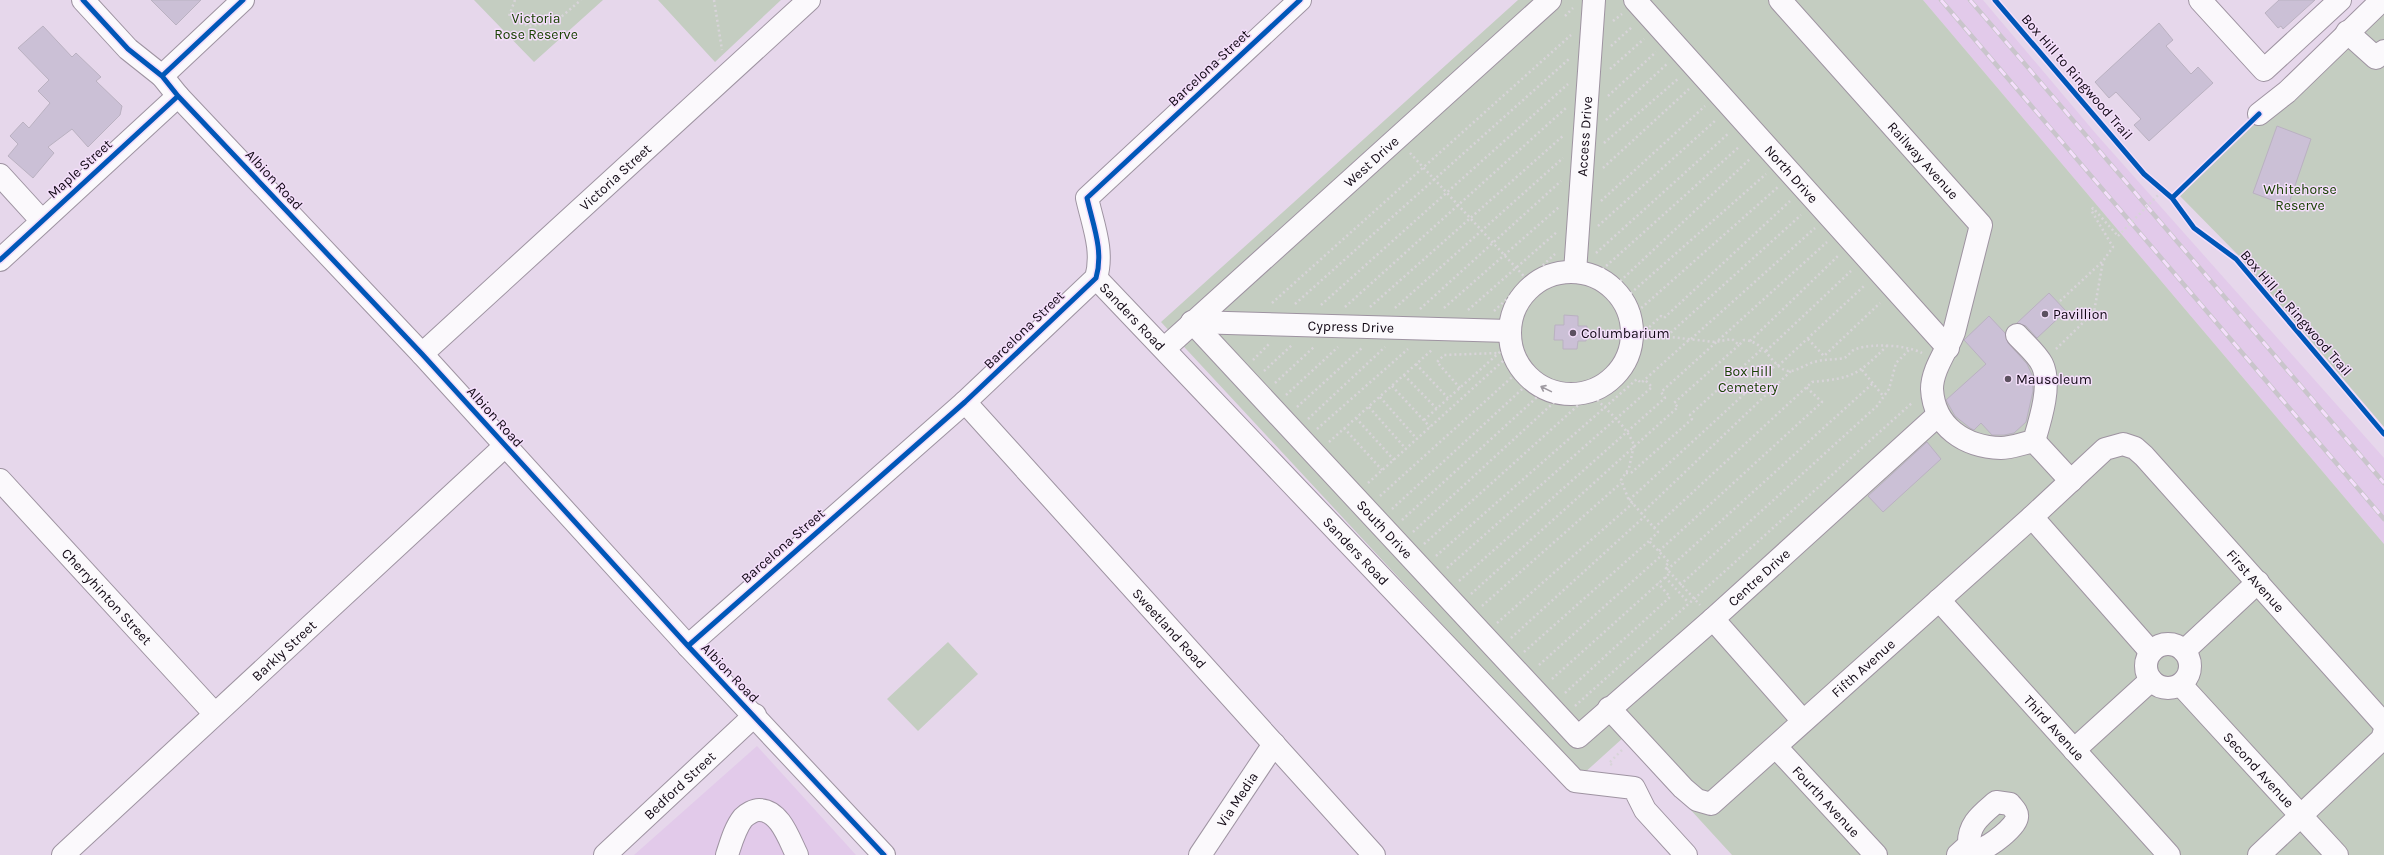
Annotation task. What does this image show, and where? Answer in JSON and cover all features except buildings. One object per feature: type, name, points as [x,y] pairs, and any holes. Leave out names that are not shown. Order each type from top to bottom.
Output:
[{"type":"street","name":"Albion Road","points":[[84,0],[128,49],[162,76],[178,96],[422,354],[688,646],[755,715],[884,855]]},
{"type":"street","points":[[162,76],[243,0]]},
{"type":"street","name":"Victoria Street","points":[[422,354],[809,0]]},
{"type":"street","name":"Barcelona Street","points":[[688,646],[965,402],[1096,278],[1100,264],[1099,252],[1087,198],[1300,0]]},
{"type":"street","name":"West Drive","points":[[1164,348],[1550,0]]},
{"type":"street","name":"Railway Avenue","points":[[1780,0],[1982,225],[1944,355]]},
{"type":"street","points":[[2200,0],[2264,70],[2340,0]]},
{"type":"street","points":[[2259,114],[2287,92],[2347,32],[2382,0]]},
{"type":"street","name":"Access Drive","points":[[1594,8],[1577,246],[1616,303]]},
{"type":"street","points":[[2347,32],[2376,58],[2384,51]]},
{"type":"street","name":"North Drive","points":[[1670,39],[1895,289],[1944,355]]},
{"type":"street","name":"Maple Street","points":[[0,260],[178,96]]},
{"type":"street","points":[[0,175],[42,221]]},
{"type":"street","points":[[1192,322],[1366,327],[1524,364],[1572,395],[1593,394],[1617,374],[1626,361],[1616,303],[1556,273],[1532,285],[1523,294],[1513,312],[1524,364]]},
{"type":"street","name":"Sanders Road","points":[[1096,278],[1575,781],[1634,788]]},
{"type":"street","name":"South Drive","points":[[1192,322],[1578,737]]},
{"type":"street","points":[[2017,335],[2041,363],[2045,375],[2042,414],[2034,441]]},
{"type":"street","points":[[1944,355],[1932,388],[1938,416],[1957,435],[1966,441],[1978,445],[2002,448],[2034,441]]},
{"type":"street","name":"Sweetland Road","points":[[965,402],[1374,855]]},
{"type":"street","name":"Centre Drive","points":[[1578,737],[1609,708],[1713,619],[1938,416]]},
{"type":"street","points":[[2034,441],[2071,481]]},
{"type":"street","name":"Fifth Avenue","points":[[1609,708],[1682,788],[1697,800],[1712,804],[2032,517],[2105,449],[2123,444]]},
{"type":"street","name":"First Avenue","points":[[2123,444],[2135,448],[2144,456],[2258,582],[2383,732]]},
{"type":"street","name":"Barkly Street","points":[[63,855],[214,713],[505,446]]},
{"type":"street","name":"Cherryhinton Street","points":[[0,480],[214,713]]},
{"type":"street","points":[[2032,517],[2151,652]]},
{"type":"street","points":[[2184,651],[2258,582]]},
{"type":"street","name":"Third Avenue","points":[[1939,600],[2169,855]]},
{"type":"street","points":[[1713,619],[1803,721]]},
{"type":"street","points":[[2164,644],[2178,646],[2184,651],[2190,662],[2190,668],[2189,675],[2181,685],[2175,688],[2162,688],[2151,680],[2146,669],[2151,652],[2164,644]]},
{"type":"street","points":[[2074,750],[2151,680]]},
{"type":"street","name":"Second Avenue","points":[[2181,685],[2337,855]]},
{"type":"street","name":"Bedford Street","points":[[605,855],[755,715]]},
{"type":"street","points":[[2259,855],[2302,816],[2383,732]]},
{"type":"street","name":"Via Media","points":[[1200,855],[1274,744]]},
{"type":"street","name":"Fourth Avenue","points":[[1776,746],[1876,855]]},
{"type":"street","points":[[1634,788],[1645,810],[1686,855]]},
{"type":"street","points":[[727,855],[744,817],[755,810],[767,810],[777,818],[785,830],[797,855]]},
{"type":"path","points":[[515,0],[509,16],[528,26],[554,23],[581,0]]},
{"type":"path","points":[[714,0],[722,50]]},
{"type":"path","points":[[1250,324],[1594,8]]},
{"type":"path","points":[[1277,413],[1366,327],[1446,193],[1590,65],[1670,39]]},
{"type":"path","points":[[1277,413],[1366,327],[1457,205],[1588,88],[1670,39]]},
{"type":"path","points":[[1277,413],[1366,327],[1470,218],[1670,39]]},
{"type":"path","points":[[1277,413],[1366,327],[1481,231],[1584,139],[1670,39]]},
{"type":"path","points":[[1277,413],[1366,327],[1492,243],[1583,161],[1670,39]]},
{"type":"path","points":[[1277,413],[1366,327],[1503,256],[1581,188],[1670,39]]},
{"type":"path","points":[[1277,413],[1366,327],[1434,180],[1591,40]]},
{"type":"path","points":[[1366,327],[1515,268],[1579,217],[1742,120]]},
{"type":"path","points":[[1577,246],[1742,120]]},
{"type":"path","points":[[1593,333],[1616,303],[1742,120]]},
{"type":"path","points":[[1616,303],[1742,120]]},
{"type":"path","points":[[1616,303],[1742,120]]},
{"type":"path","points":[[1396,138],[1503,256],[1532,285]]},
{"type":"path","points":[[2158,186],[2168,194]]},
{"type":"path","points":[[2060,301],[2103,261],[2113,247],[2091,210],[2093,208],[2118,236],[2163,190]]},
{"type":"path","points":[[1616,303],[1829,216]]},
{"type":"path","points":[[1616,303],[1829,216]]},
{"type":"path","points":[[1616,303],[1664,318],[1829,216]]},
{"type":"path","points":[[1667,337],[1829,216]]},
{"type":"path","points":[[1629,500],[1808,339],[1829,216]]},
{"type":"path","points":[[1411,557],[1606,407],[1637,379],[1641,383],[1645,380],[1829,216]]},
{"type":"path","points":[[1750,341],[1829,216]]},
{"type":"path","points":[[1411,557],[1628,432],[1665,398],[1661,392],[1715,342],[1829,216]]},
{"type":"path","points":[[1766,351],[1829,216]]},
{"type":"path","points":[[2041,363],[2094,312],[2103,261]]},
{"type":"path","points":[[1808,339],[1824,356],[1895,289]]},
{"type":"path","points":[[1616,303],[1667,337],[1715,342],[1732,339],[1739,345]]},
{"type":"path","points":[[1366,327],[1416,364],[1448,398]]},
{"type":"path","points":[[1411,557],[1633,447],[1678,407],[1674,403],[1744,340],[1750,341],[1763,348],[1781,369],[1791,370],[1816,362],[1846,357],[1855,349],[1887,346],[1910,348],[1944,355]]},
{"type":"path","points":[[1654,528],[1812,382],[1843,379],[1862,370],[1887,346]]},
{"type":"path","points":[[1626,473],[1631,473],[1692,419],[1690,415],[1763,348]]},
{"type":"path","points":[[1680,584],[1872,412],[1884,397],[1896,363],[1910,348]]},
{"type":"path","points":[[1460,388],[1437,362],[1444,355],[1524,364]]},
{"type":"path","points":[[1344,428],[1416,364]]},
{"type":"path","points":[[1424,420],[1460,388],[1524,364]]},
{"type":"path","points":[[1382,470],[1430,427],[1524,364]]},
{"type":"path","points":[[1411,557],[1524,364]]},
{"type":"path","points":[[1411,557],[1524,364]]},
{"type":"path","points":[[1411,557],[1524,364]]},
{"type":"path","points":[[1411,557],[1524,364]]},
{"type":"path","points":[[1641,514],[1791,370]]},
{"type":"path","points":[[1862,370],[1884,397]]},
{"type":"path","points":[[1404,375],[1436,409]]},
{"type":"path","points":[[1411,557],[1618,418],[1652,388],[1645,380]]},
{"type":"path","points":[[1523,678],[1658,583],[1669,571],[1872,384]]},
{"type":"path","points":[[1392,386],[1430,427]]},
{"type":"path","points":[[1659,551],[1822,402],[1806,387]]},
{"type":"path","points":[[1523,678],[1688,602],[1929,388],[1932,388]]},
{"type":"path","points":[[1411,557],[1584,400],[1593,394],[1601,404],[1618,418],[1628,432],[1633,447],[1626,473],[1620,480],[1629,500],[1658,532],[1523,678]]},
{"type":"path","points":[[1380,397],[1417,439]]},
{"type":"path","points":[[1369,407],[1406,448]]},
{"type":"path","points":[[1277,413],[1344,428],[1382,470],[1411,557]]},
{"type":"path","points":[[1356,418],[1394,460]]},
{"type":"path","points":[[1411,557],[1622,482]]},
{"type":"path","points":[[1523,678],[1633,503]]},
{"type":"path","points":[[1523,678],[1644,517]]},
{"type":"path","points":[[1649,541],[1669,562],[1665,567],[1713,619]]},
{"type":"path","points":[[1523,678],[1662,554]]},
{"type":"path","points":[[1665,577],[1688,602]]},
{"type":"path","points":[[1523,678],[1670,597],[1658,583]]},
{"type":"path","points":[[1634,788],[1610,762],[1636,738]]},
{"type":"shaded area","points":[[1923,0],[1983,0],[2097,135],[2384,458],[2384,544]]},
{"type":"shaded area","points":[[757,746],[856,855],[634,855]]},
{"type":"green space","name":"Victoria Rose Reserve","points":[[474,0],[603,0],[534,62]]},
{"type":"green space","points":[[658,0],[781,0],[715,62]]},
{"type":"green space","name":"Box Hill Cemetery","points":[[1518,0],[1923,0],[2384,544],[2384,855],[1732,855],[1624,737],[1582,775],[1161,322]]},
{"type":"green space","name":"Whitehorse Reserve","points":[[2384,2],[2384,427],[2260,281],[2258,282],[2255,275],[2252,275],[2239,256],[2180,196],[2287,92]]},
{"type":"green space","points":[[948,642],[978,674],[918,731],[887,699]]},
{"type":"railway","points":[[1941,0],[2384,519]]},
{"type":"railway","points":[[1970,0],[2384,483]]},
{"type":"cycle path","points":[[83,0],[128,49],[162,76],[178,96],[422,354],[688,646],[884,855]]},
{"type":"cycle path","points":[[162,76],[243,0]]},
{"type":"cycle path","points":[[688,646],[965,402],[1096,278],[1099,258],[1097,238],[1087,198],[1300,0]]},
{"type":"cycle path","name":"Box Hill to Ringwood Trail","points":[[1995,0],[2144,174],[2172,198],[2194,228],[2236,259],[2384,434]]},
{"type":"cycle path","points":[[0,260],[178,96]]},
{"type":"cycle path","points":[[2172,198],[2259,114]]},
{"type":"place","name":"Pavillion","points":[[2045,314]]},
{"type":"place","name":"Columbarium","points":[[1573,333]]},
{"type":"place","name":"Mausoleum","points":[[2008,379]]}]
